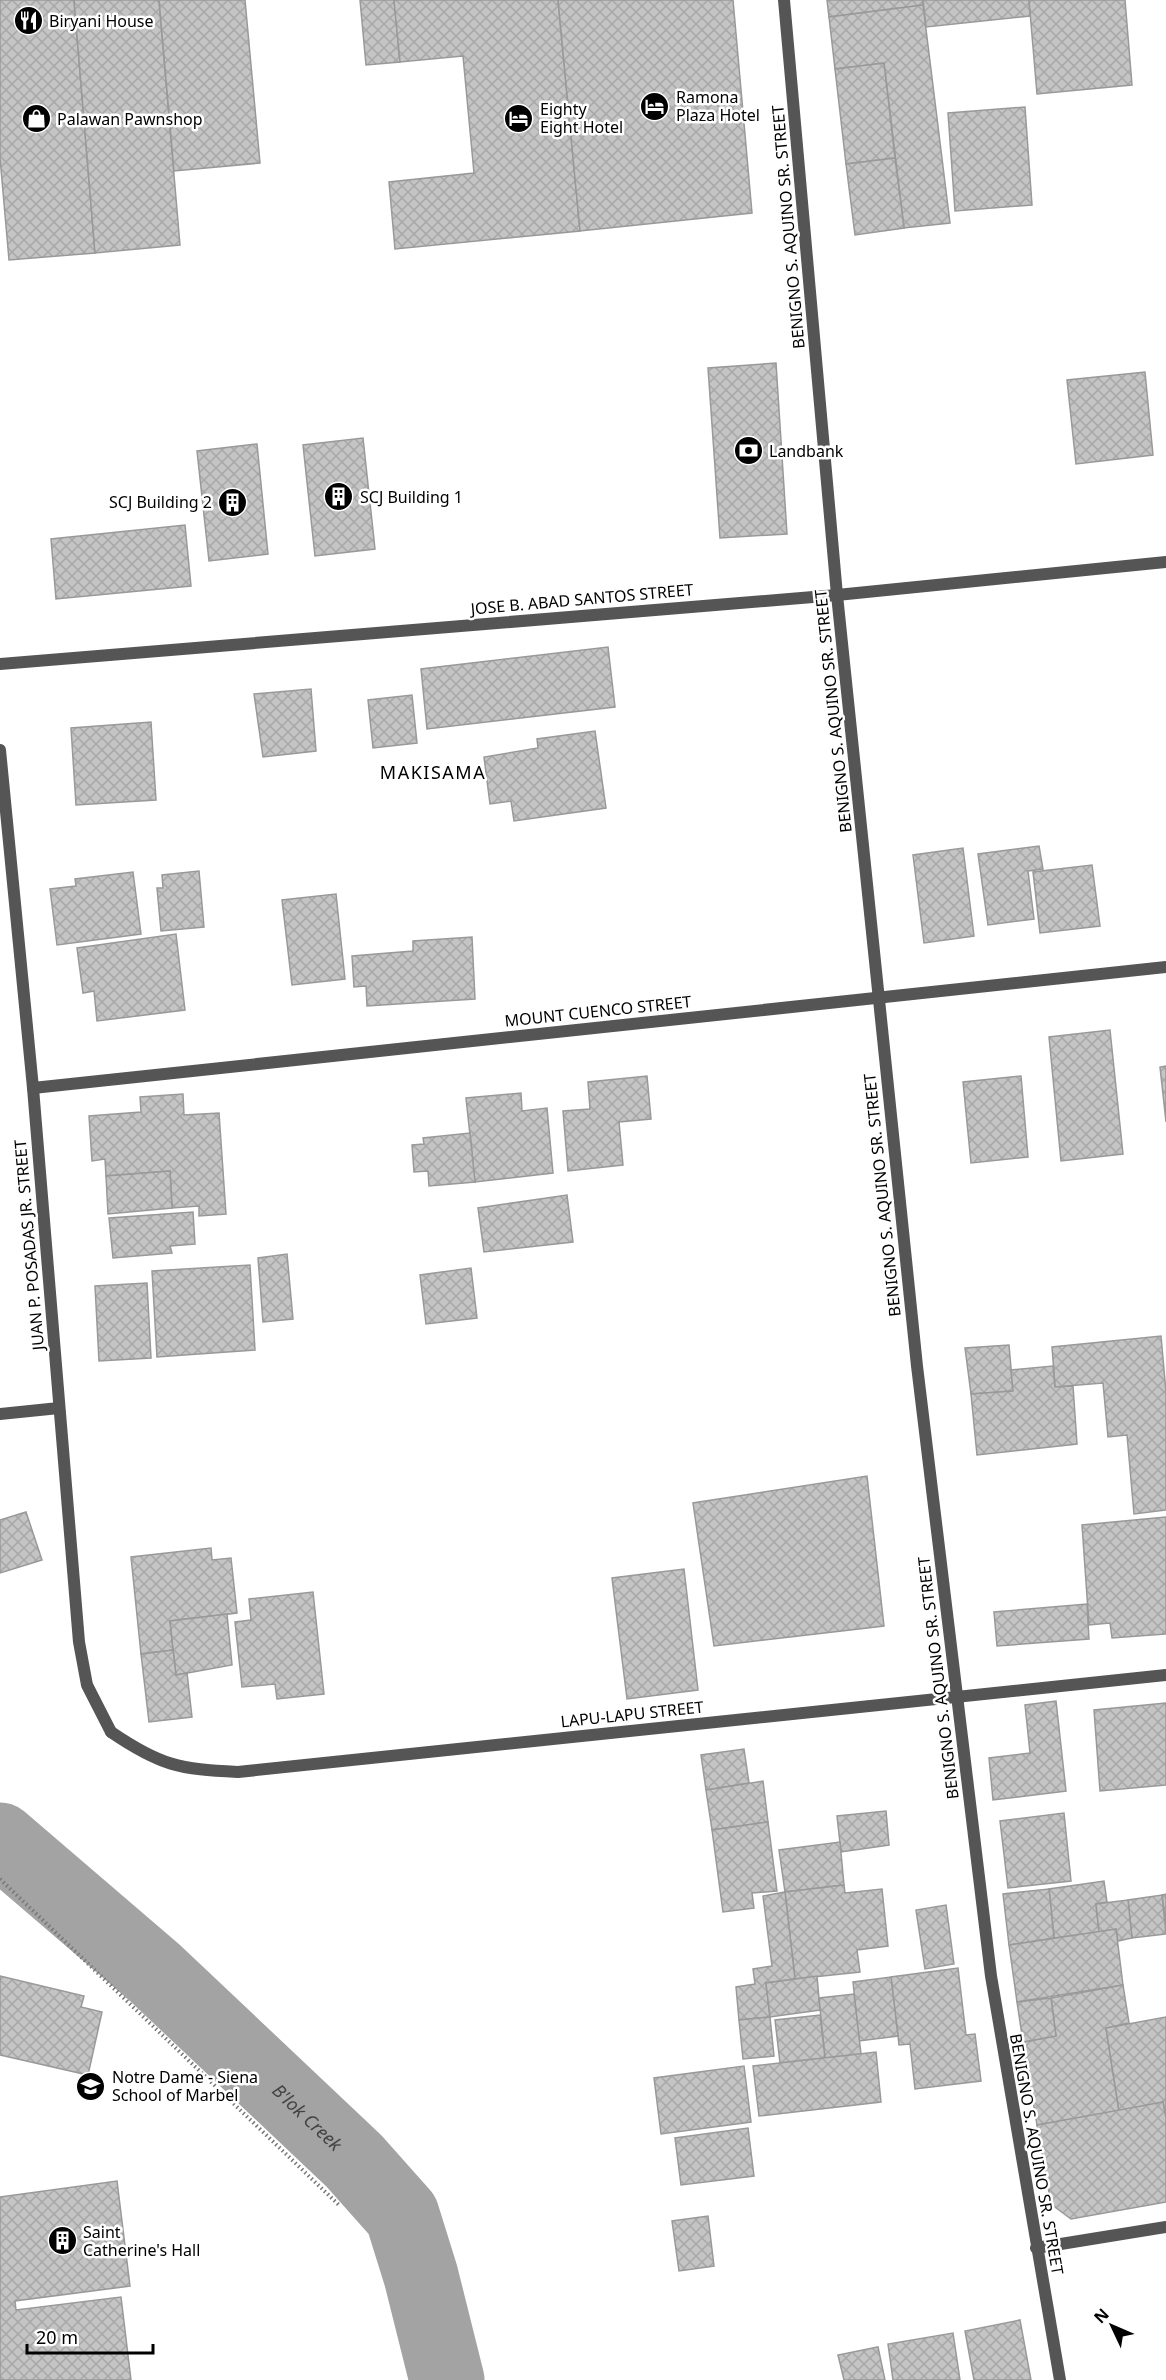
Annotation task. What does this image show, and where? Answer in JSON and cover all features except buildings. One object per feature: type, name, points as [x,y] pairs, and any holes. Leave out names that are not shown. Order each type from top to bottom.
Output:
[{"type":"street","name":"BENIGNO S. AQUINO SR. STREET","points":[[784,0],[837,595],[916,1366],[991,1976],[1060,2380]]},
{"type":"street","name":"JOSE B. ABAD SANTOS STREET","points":[[0,664],[837,595],[1166,562]]},
{"type":"street","name":"JUAN P. POSADAS JR. STREET","points":[[0,750],[33,1088],[79,1642],[87,1686],[111,1732]]},
{"type":"street","name":"MOUNT CUENCO STREET","points":[[33,1088],[1166,967]]},
{"type":"street","points":[[0,1414],[59,1408]]},
{"type":"street","name":"LAPU-LAPU STREET","points":[[111,1732],[144,1755],[184,1769],[238,1772],[1166,1676]]},
{"type":"street","points":[[1036,2248],[1166,2227]]},
{"type":"path","points":[[0,1879],[340,2206]]},
{"type":"waterway","name":"B'lok Creek","points":[[0,1840],[155,1973],[354,2161],[402,2215],[421,2276],[447,2380]]},
{"type":"place","name":"Biryani House","points":[[28,21]]},
{"type":"place","name":"Ramona Plaza Hotel","points":[[655,106]]},
{"type":"place","name":"Eighty Eight Hotel","points":[[519,118]]},
{"type":"place","name":"Palawan Pawnshop","points":[[36,119]]},
{"type":"place","name":"Landbank","points":[[748,451]]},
{"type":"place","name":"SCJ Building 1","points":[[339,497]]},
{"type":"place","name":"SCJ Building 2","points":[[233,502]]},
{"type":"place","name":"Notre Dame - Siena School of Marbel","points":[[91,2086]]},
{"type":"place","name":"Saint Catherine's Hall","points":[[62,2241]]},
{"type":"district","name":"MAKISAMA","points":[[433,772]]}]
